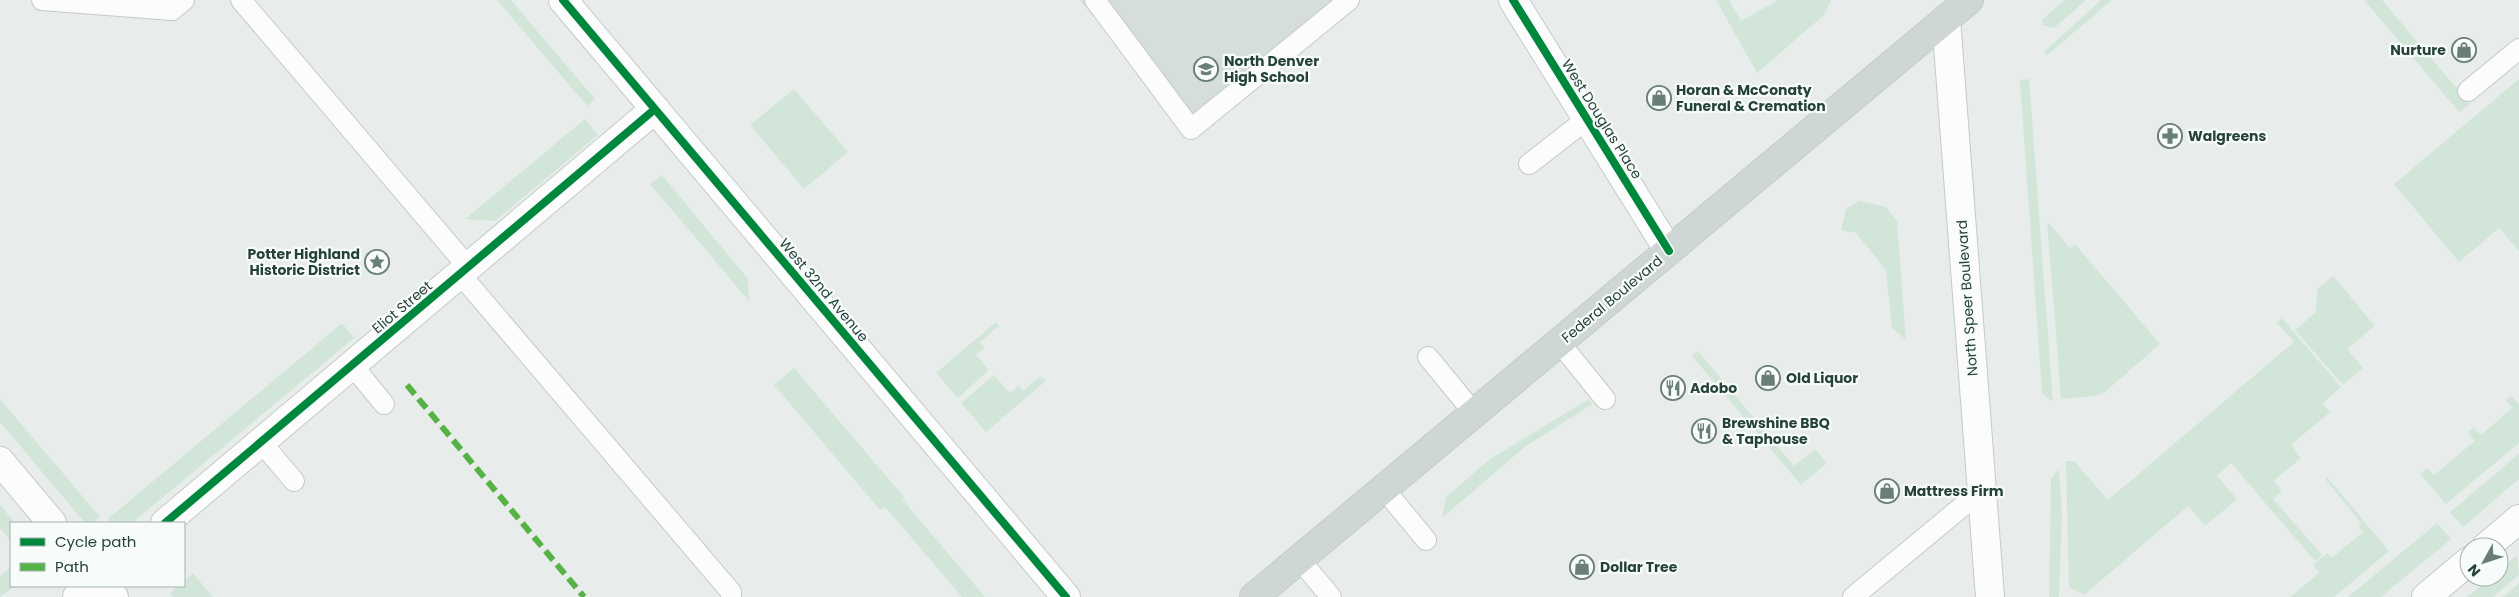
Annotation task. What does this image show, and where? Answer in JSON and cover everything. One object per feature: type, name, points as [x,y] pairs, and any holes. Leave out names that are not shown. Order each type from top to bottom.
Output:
[{"type":"main road","name":"Federal Boulevard","points":[[1254,597],[1669,251],[1946,10],[1969,0]]},
{"type":"street","name":"West 32nd Avenue","points":[[563,0],[1066,597]]},
{"type":"street","name":"West Douglas Place","points":[[1513,0],[1669,251]]},
{"type":"street","name":"North Speer Boulevard","points":[[1946,10],[1990,597]]},
{"type":"street","name":"Eliot Street","points":[[166,522],[655,110]]},
{"type":"street","points":[[0,461],[51,522]]},
{"type":"street","points":[[2498,537],[2519,519]]},
{"type":"street","points":[[2426,597],[2459,569]]},
{"type":"street","points":[[78,597],[90,587]]},
{"type":"street","points":[[106,587],[114,597]]},
{"type":"lane","points":[[42,0],[172,10],[184,0]]},
{"type":"lane","points":[[241,0],[731,592],[731,597]]},
{"type":"lane","points":[[1095,0],[1191,129],[1349,0]]},
{"type":"lane","points":[[2468,91],[2519,50]]},
{"type":"lane","points":[[1529,164],[1587,119]]},
{"type":"lane","points":[[1559,342],[1605,399]]},
{"type":"lane","points":[[1428,357],[1474,413]]},
{"type":"lane","points":[[352,365],[384,404]]},
{"type":"lane","points":[[261,442],[294,482]]},
{"type":"lane","points":[[1384,489],[1426,540]]},
{"type":"lane","points":[[1853,597],[1982,491]]},
{"type":"lane","points":[[1299,559],[1331,597]]},
{"type":"shaded area","name":"North Denver High School","points":[[1080,0],[1360,0],[1192,138]]},
{"type":"green space","points":[[497,0],[511,0],[595,99],[587,106]]},
{"type":"green space","points":[[1716,0],[1729,0],[1741,21],[1778,0],[1831,0],[1824,15],[1757,73]]},
{"type":"green space","points":[[2064,0],[2086,0],[2054,28],[2042,25],[2042,20]]},
{"type":"green space","points":[[2101,0],[2112,0],[2046,56],[2044,53],[2046,50]]},
{"type":"green space","points":[[2364,0],[2382,0],[2470,104],[2459,112]]},
{"type":"green space","points":[[2029,79],[2053,402],[2042,393],[2020,80]]},
{"type":"green space","points":[[2519,79],[2519,251],[2499,228],[2459,262],[2394,184]]},
{"type":"green space","points":[[794,89],[848,152],[804,189],[750,125]]},
{"type":"green space","points":[[585,119],[598,135],[495,221],[465,219]]},
{"type":"green space","points":[[662,175],[748,279],[749,301],[650,184]]},
{"type":"green space","points":[[1859,201],[1886,207],[1897,221],[1906,340],[1892,328],[1886,270],[1856,233],[1841,230],[1846,209]]},
{"type":"green space","points":[[2047,221],[2070,248],[2075,244],[2160,344],[2105,392],[2095,396],[2061,399]]},
{"type":"green space","points":[[2333,276],[2375,326],[2347,349],[2363,368],[2343,385],[2295,330],[2316,312],[2317,289]]},
{"type":"green space","points":[[2282,318],[2341,387],[2323,403],[2330,412],[2291,445],[2301,458],[2274,481],[2282,491],[2273,499],[2322,555],[2315,561],[2231,463],[2217,476],[2237,499],[2205,526],[2188,506],[2084,595],[2069,587],[2066,461],[2074,461],[2108,500],[2294,342],[2277,323]]},
{"type":"green space","points":[[996,322],[999,326],[980,342],[984,348],[976,355],[989,370],[958,398],[936,373]]},
{"type":"green space","points":[[342,323],[354,338],[133,522],[111,522],[108,519]]},
{"type":"green space","points":[[1698,351],[1794,466],[1815,449],[1827,463],[1801,485],[1692,356]]},
{"type":"green space","points":[[794,368],[904,497],[902,499],[985,597],[962,597],[885,507],[880,510],[774,385]]},
{"type":"green space","points":[[994,375],[1010,393],[1019,386],[1023,391],[1040,376],[1046,381],[986,432],[961,403]]},
{"type":"green space","points":[[2512,396],[2519,404],[2519,443],[2446,504],[2420,474],[2428,468],[2434,475],[2475,441],[2468,432],[2474,427],[2481,435],[2512,408],[2506,400]]},
{"type":"green space","points":[[0,399],[100,517],[93,522],[84,522],[0,422]]},
{"type":"green space","points":[[1589,399],[1593,404],[1526,446],[1442,518],[1446,497],[1490,459]]},
{"type":"green space","points":[[2519,454],[2519,479],[2463,527],[2450,512]]},
{"type":"green space","points":[[2059,469],[2062,516],[2059,597],[2049,597],[2051,479]]},
{"type":"green space","points":[[2327,477],[2389,551],[2334,597],[2290,597],[2319,573],[2313,565],[2327,553],[2332,558],[2363,532],[2358,526],[2361,523],[2325,479]]},
{"type":"green space","points":[[0,505],[14,522],[10,522],[10,541],[0,528]]},
{"type":"green space","points":[[2437,523],[2451,539],[2381,597],[2348,597]]},
{"type":"green space","points":[[2517,555],[2519,575],[2509,583],[2509,562]]},
{"type":"green space","points":[[10,568],[10,587],[14,587],[0,597],[0,576]]},
{"type":"green space","points":[[193,573],[213,597],[173,597],[170,593],[177,587],[185,587],[185,580]]},
{"type":"green space","points":[[2519,583],[2519,597],[2503,597]]},
{"type":"green space","points":[[2479,587],[2505,587],[2493,597],[2467,597]]},
{"type":"marked path","points":[[407,385],[584,597]]},
{"type":"cycle path","points":[[563,0],[1066,597]]},
{"type":"cycle path","points":[[1513,0],[1669,251]]},
{"type":"cycle path","points":[[166,522],[655,109]]},
{"type":"place","name":"Nurture","points":[[2464,50]]},
{"type":"place","name":"North Denver High School","points":[[1206,69]]},
{"type":"place","name":"Horan & McConaty Funeral & Cremation","points":[[1659,98]]},
{"type":"place","name":"Walgreens","points":[[2170,136]]},
{"type":"place","name":"Potter Highland Historic District","points":[[377,262]]},
{"type":"place","name":"Old Liquor","points":[[1768,378]]},
{"type":"place","name":"Adobo","points":[[1673,388]]},
{"type":"place","name":"Brewshine BBQ & Taphouse","points":[[1704,431]]},
{"type":"place","name":"Mattress Firm","points":[[1887,491]]},
{"type":"place","name":"Dollar Tree","points":[[1582,567]]}]
